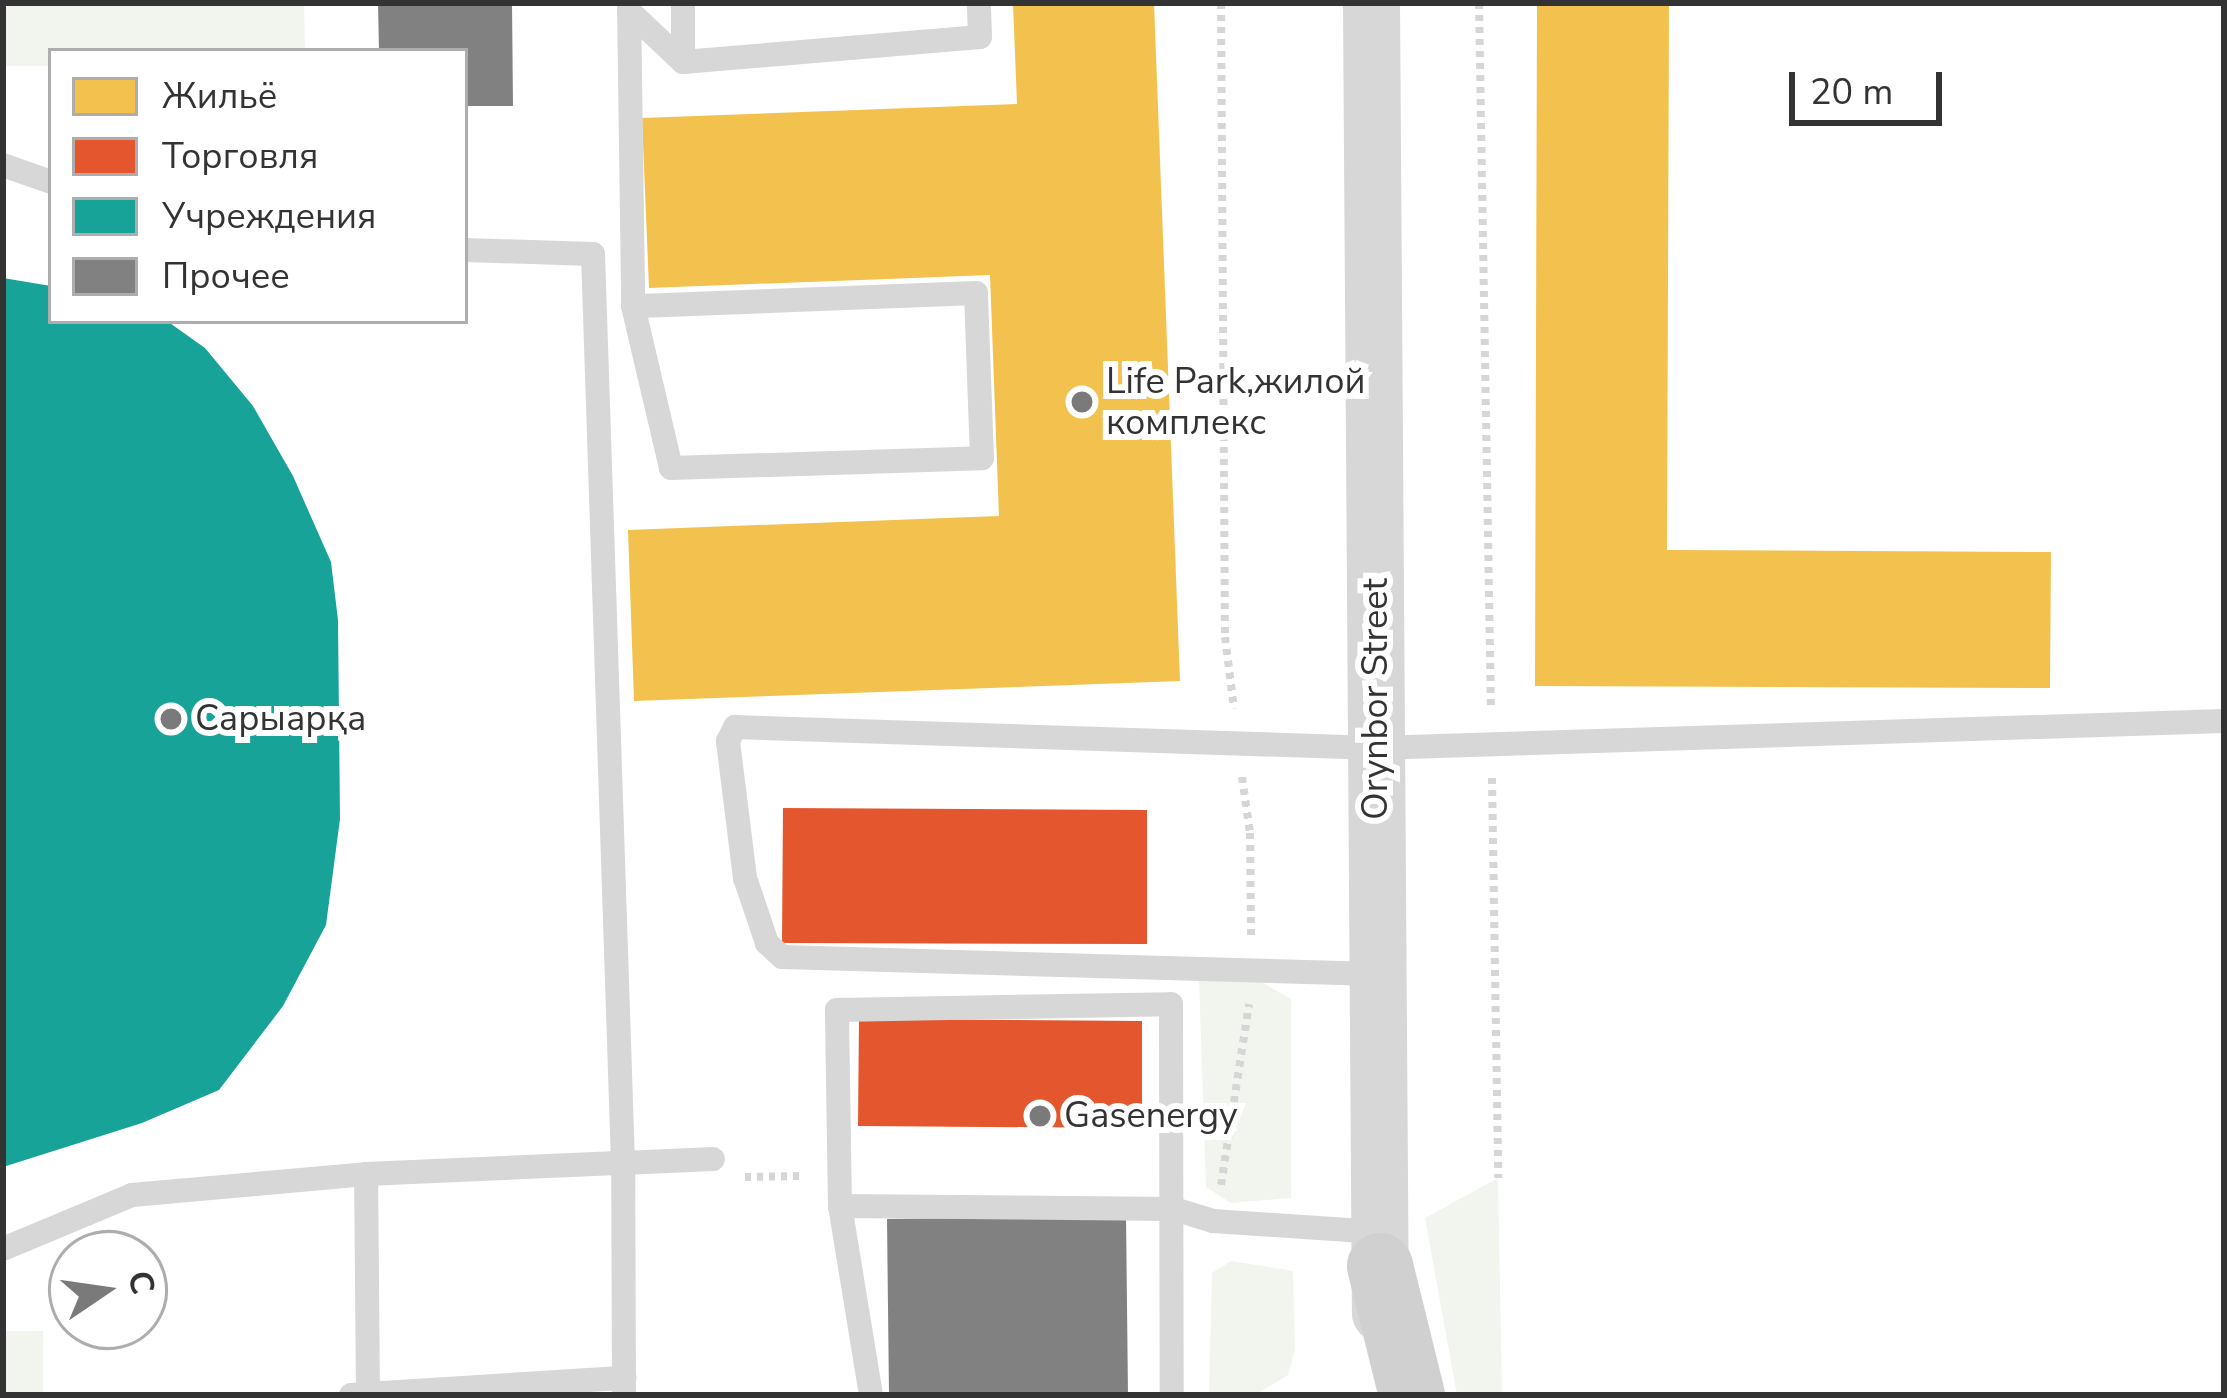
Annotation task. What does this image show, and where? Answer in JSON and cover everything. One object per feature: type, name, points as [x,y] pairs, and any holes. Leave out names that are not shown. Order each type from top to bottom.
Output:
[{"type":"main road","points":[[1379,1249],[1412,1395]]},
{"type":"street","name":"Orynbor Street","points":[[1371,3],[1382,1395]]},
{"type":"lane","points":[[682,62],[683,3]]},
{"type":"lane","points":[[682,62],[980,37],[980,3]]},
{"type":"lane","points":[[629,7],[682,62]]},
{"type":"lane","points":[[629,7],[633,306],[671,468],[982,458],[976,293],[633,306]]},
{"type":"lane","points":[[3,165],[48,181]]},
{"type":"lane","points":[[351,1395],[624,1386],[623,1163],[593,254],[468,250]]},
{"type":"lane","points":[[1377,974],[782,957],[767,943],[746,878],[728,741],[735,727],[1376,748],[2224,721]]},
{"type":"lane","points":[[871,1395],[840,1206],[837,1010],[1171,1004],[1172,1395]]},
{"type":"lane","points":[[3,1249],[133,1195],[366,1174],[713,1159]]},
{"type":"lane","points":[[366,1174],[368,1394]]},
{"type":"lane","points":[[840,1206],[1174,1209],[1213,1221],[1379,1249]]},
{"type":"path","points":[[1213,1221],[1243,1070],[1252,970],[1250,833],[1225,637],[1221,3]]},
{"type":"path","points":[[1479,3],[1498,1178]]},
{"type":"path","points":[[713,1159],[748,1179],[839,1175]]},
{"type":"shaded area","points":[[3,3],[304,3],[305,48],[48,48],[48,66],[3,66]]},
{"type":"shaded area","points":[[1251,976],[1291,999],[1291,1198],[1231,1203],[1206,1187],[1199,977]]},
{"type":"shaded area","points":[[1498,1178],[1502,1395],[1457,1395],[1425,1218]]},
{"type":"shaded area","points":[[1231,1261],[1293,1271],[1295,1351],[1288,1375],[1255,1395],[1209,1395],[1212,1273]]},
{"type":"shaded area","points":[[3,1331],[43,1331],[43,1395],[3,1395]]},
{"type":"building: Жильё","name":"Life Park,жилой комплекс","points":[[1013,3],[1154,3],[1180,681],[634,701],[628,530],[999,516],[990,275],[649,288],[642,118],[1017,104]]},
{"type":"building: Жильё","points":[[1537,3],[1669,3],[1667,550],[2051,552],[2050,688],[1535,686]]},
{"type":"building: Торговля","points":[[783,808],[1147,810],[1147,944],[782,943]]},
{"type":"building: Торговля","points":[[859,1019],[1142,1021],[1142,1128],[858,1126]]},
{"type":"building: Учреждения","name":"Сарыарқа","points":[[3,278],[48,286],[48,324],[171,324],[205,348],[253,406],[293,476],[331,562],[338,620],[340,819],[326,925],[283,1006],[219,1090],[142,1123],[3,1167]]},
{"type":"building: Прочее","points":[[378,3],[512,3],[513,106],[468,106],[468,48],[379,48]]},
{"type":"building: Прочее","points":[[1126,1216],[1128,1395],[889,1395],[887,1219]]},
{"type":"place","name":"Life Park,жилой комплекс","points":[[1082,402]]},
{"type":"place","name":"Сарыарқа","points":[[171,719]]},
{"type":"place","name":"Gasenergy","points":[[1040,1116]]}]
